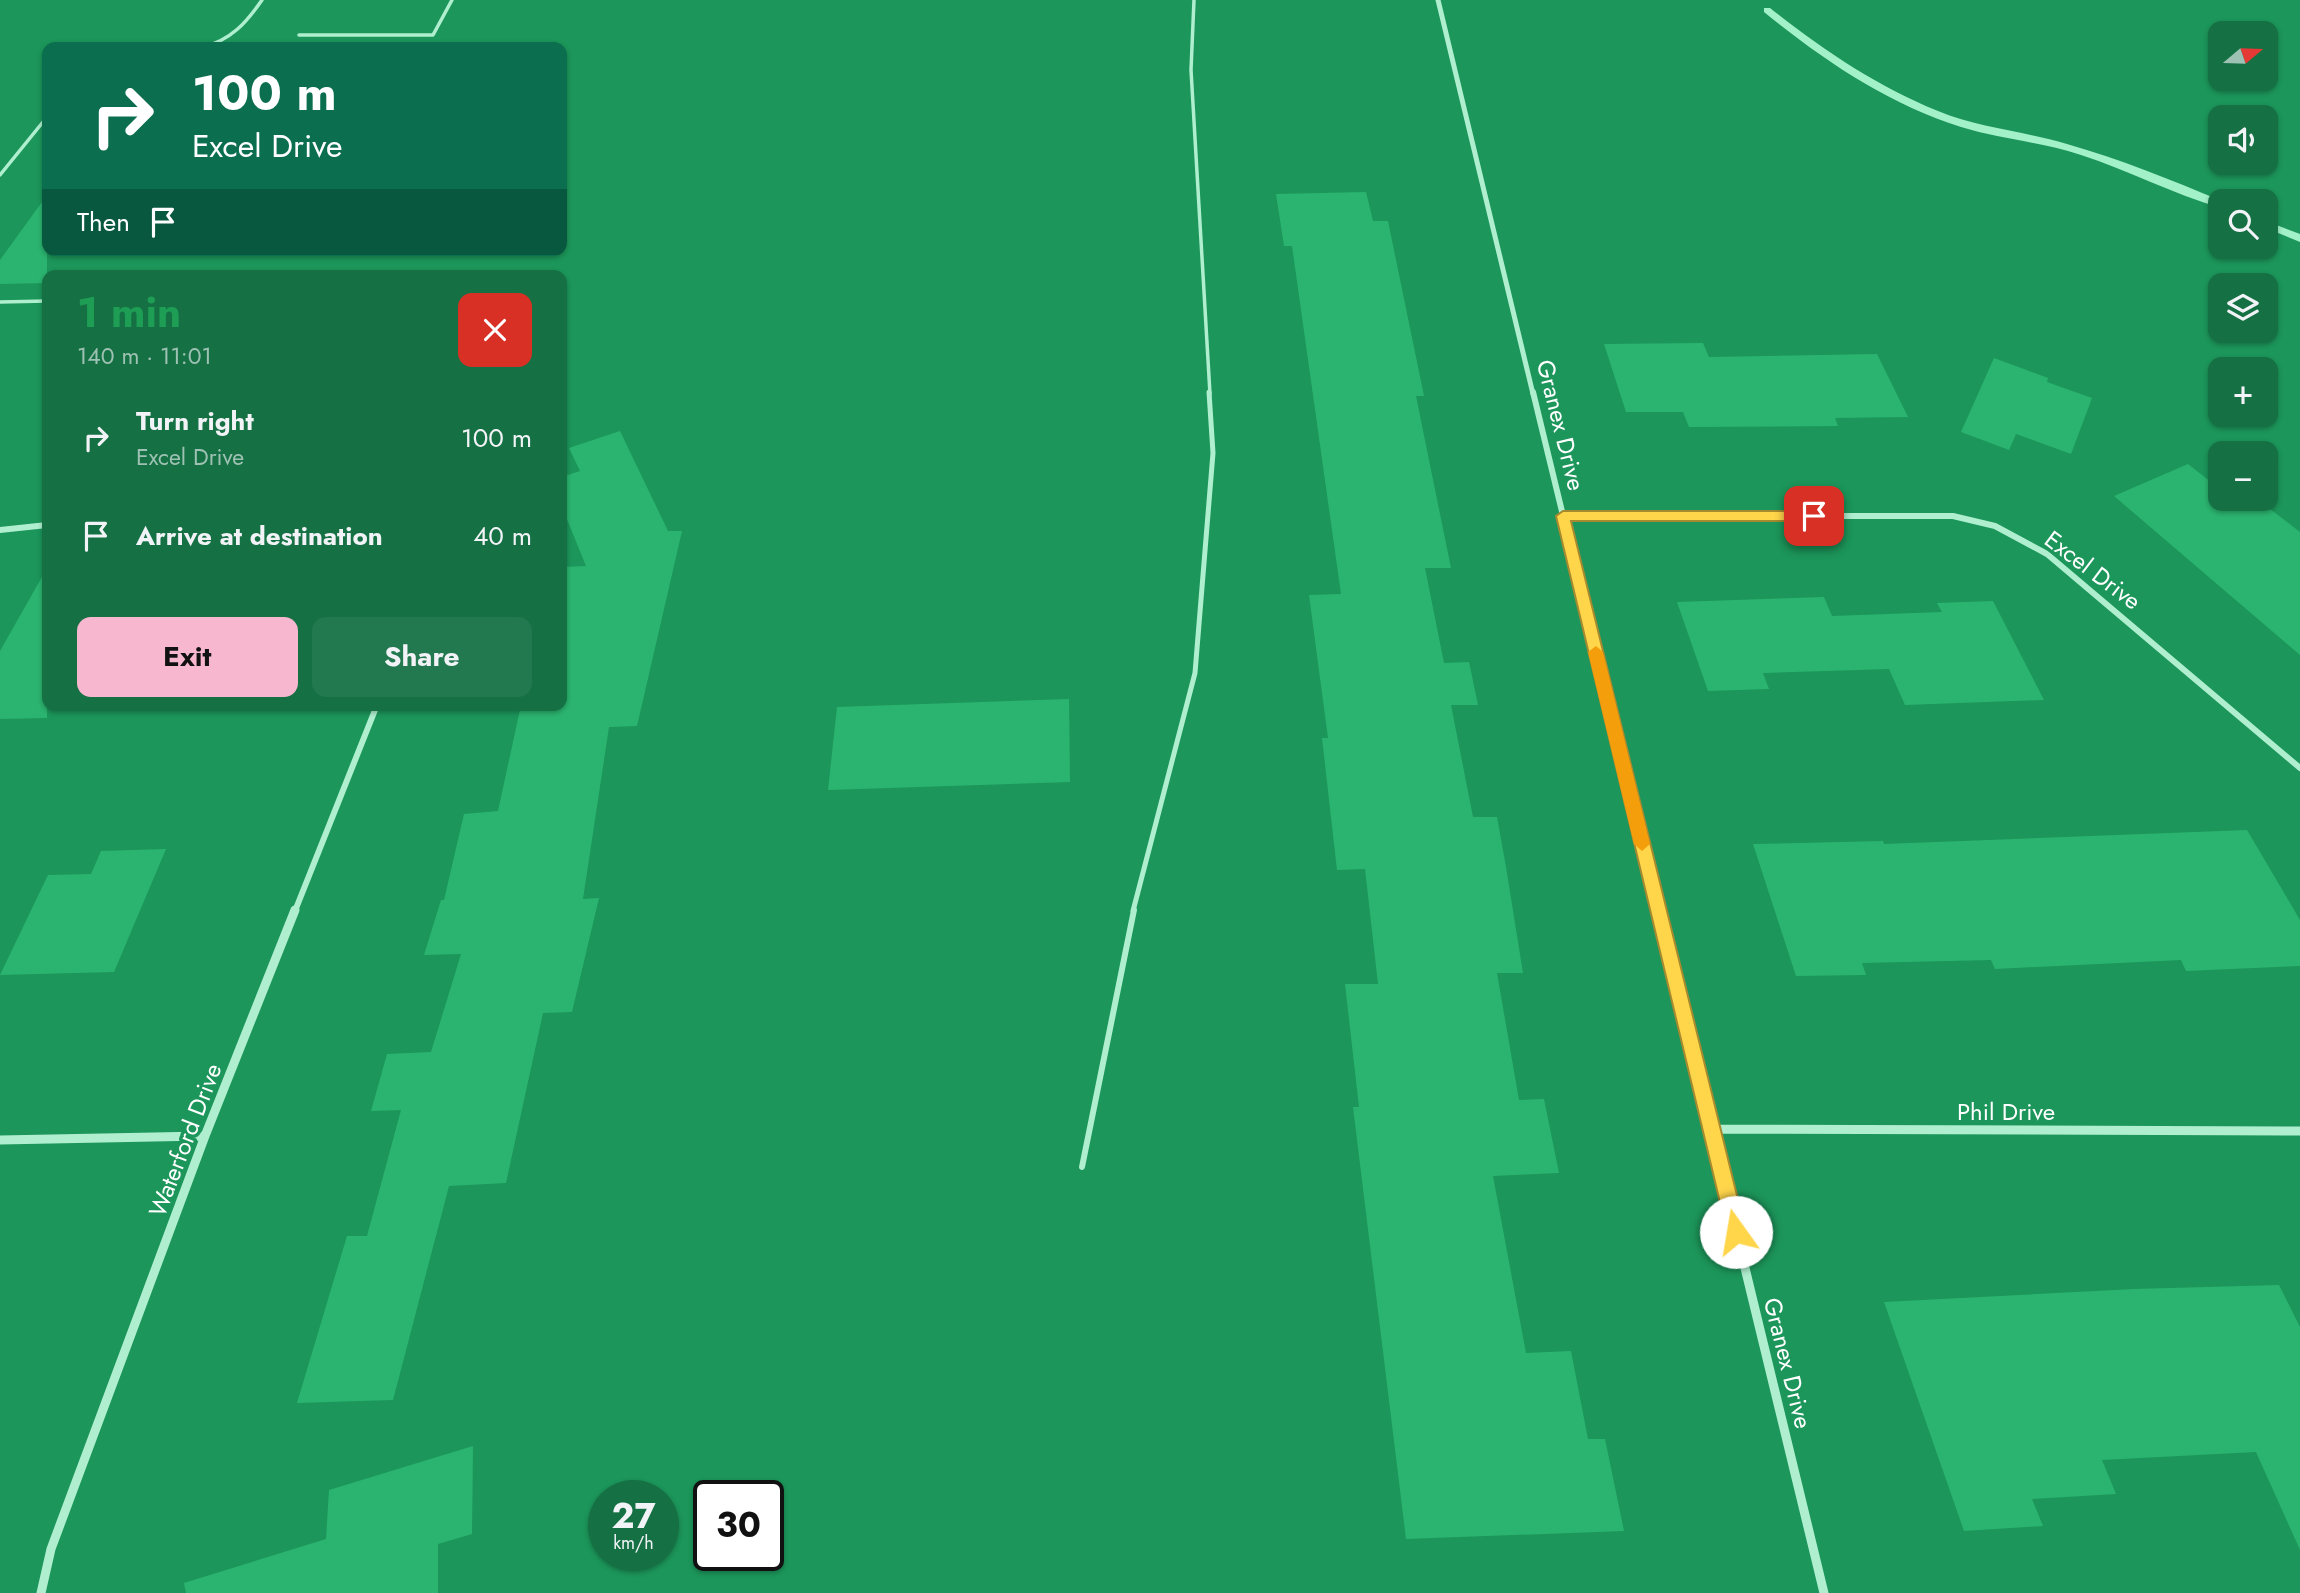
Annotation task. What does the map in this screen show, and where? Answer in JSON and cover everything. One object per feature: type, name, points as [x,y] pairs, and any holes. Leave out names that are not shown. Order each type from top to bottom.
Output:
[{"type":"street","name":"Granex Drive","points":[[1438,0],[1824,1593]]},
{"type":"street","name":"Excel Drive","points":[[1563,516],[1953,516],[1995,527],[2047,554],[2077,577],[2300,768]]},
{"type":"street","points":[[0,530],[42,526]]},
{"type":"street","name":"Waterford Drive","points":[[41,1593],[51,1549],[205,1136],[375,711]]},
{"type":"street","name":"Phil Drive","points":[[1712,1129],[2300,1131]]},
{"type":"street","points":[[0,1140],[205,1136]]},
{"type":"lane","points":[[218,42],[227,39],[246,23],[262,0]]},
{"type":"lane","points":[[299,35],[433,35],[452,0]]},
{"type":"lane","points":[[1082,1167],[1134,908],[1195,673],[1213,453],[1192,70],[1194,0]]},
{"type":"lane","points":[[0,175],[42,123]]},
{"type":"lane","points":[[0,302],[42,301]]},
{"type":"building","points":[[1366,192],[1373,221],[1388,221],[1424,396],[1416,396],[1451,568],[1425,568],[1444,663],[1469,662],[1478,705],[1451,705],[1473,817],[1497,817],[1506,867],[1523,973],[1497,973],[1519,1100],[1544,1099],[1559,1173],[1493,1176],[1526,1353],[1571,1351],[1588,1439],[1605,1439],[1624,1531],[1406,1539],[1353,1107],[1359,1107],[1345,984],[1378,984],[1365,869],[1337,870],[1322,738],[1328,738],[1309,595],[1341,594],[1292,246],[1284,246],[1276,194]]},
{"type":"building","points":[[42,202],[42,256],[47,256],[47,270],[42,270],[42,283],[0,284],[0,260]]},
{"type":"building","points":[[1703,343],[1709,357],[1877,354],[1908,417],[1835,418],[1838,426],[1689,427],[1683,412],[1626,412],[1604,344]]},
{"type":"building","points":[[1994,358],[2048,378],[2047,382],[2092,398],[2071,454],[2016,434],[2009,450],[1961,432]]},
{"type":"building","points":[[620,431],[668,531],[682,531],[637,726],[609,727],[583,899],[599,898],[572,1012],[543,1013],[506,1183],[449,1186],[393,1400],[297,1403],[347,1236],[367,1236],[401,1110],[371,1111],[387,1054],[431,1052],[461,954],[424,955],[441,900],[444,900],[464,814],[498,811],[520,711],[567,711],[567,567],[586,566],[567,519],[567,475],[580,471],[569,448]]},
{"type":"building","points":[[2188,464],[2208,480],[2208,511],[2273,511],[2300,532],[2300,655],[2114,496]]},
{"type":"building","points":[[42,577],[42,711],[47,711],[47,718],[0,719],[0,651]]},
{"type":"building","points":[[1824,597],[1832,616],[1942,612],[1937,603],[1993,601],[2044,700],[1905,705],[1889,669],[1763,673],[1769,689],[1708,691],[1677,602]]},
{"type":"building","points":[[1069,699],[1070,782],[828,790],[837,707]]},
{"type":"building","points":[[2247,830],[2300,920],[2300,966],[2186,971],[2181,960],[1995,969],[1991,960],[1862,963],[1866,975],[1796,976],[1753,844],[1883,841],[1884,844]]},
{"type":"building","points":[[166,849],[114,972],[0,975],[48,875],[91,874],[101,851]]},
{"type":"building","points":[[2279,1285],[2300,1327],[2300,1550],[2256,1452],[2102,1460],[2116,1494],[2032,1499],[2043,1526],[1964,1531],[1884,1302],[2134,1289]]},
{"type":"building","points":[[473,1446],[472,1534],[438,1544],[438,1593],[186,1593],[184,1583],[326,1539],[329,1490]]},
{"type":"waterway","points":[[1767,10],[1836,61],[1910,103],[1973,127],[2041,140],[2087,153],[2208,200]]},
{"type":"waterway","points":[[2278,229],[2300,238]]},
{"type":"slow traffic","points":[[1596,652],[1642,844]]},
{"type":"route","points":[[1736,1232],[1563,516],[1814,516]]}]
